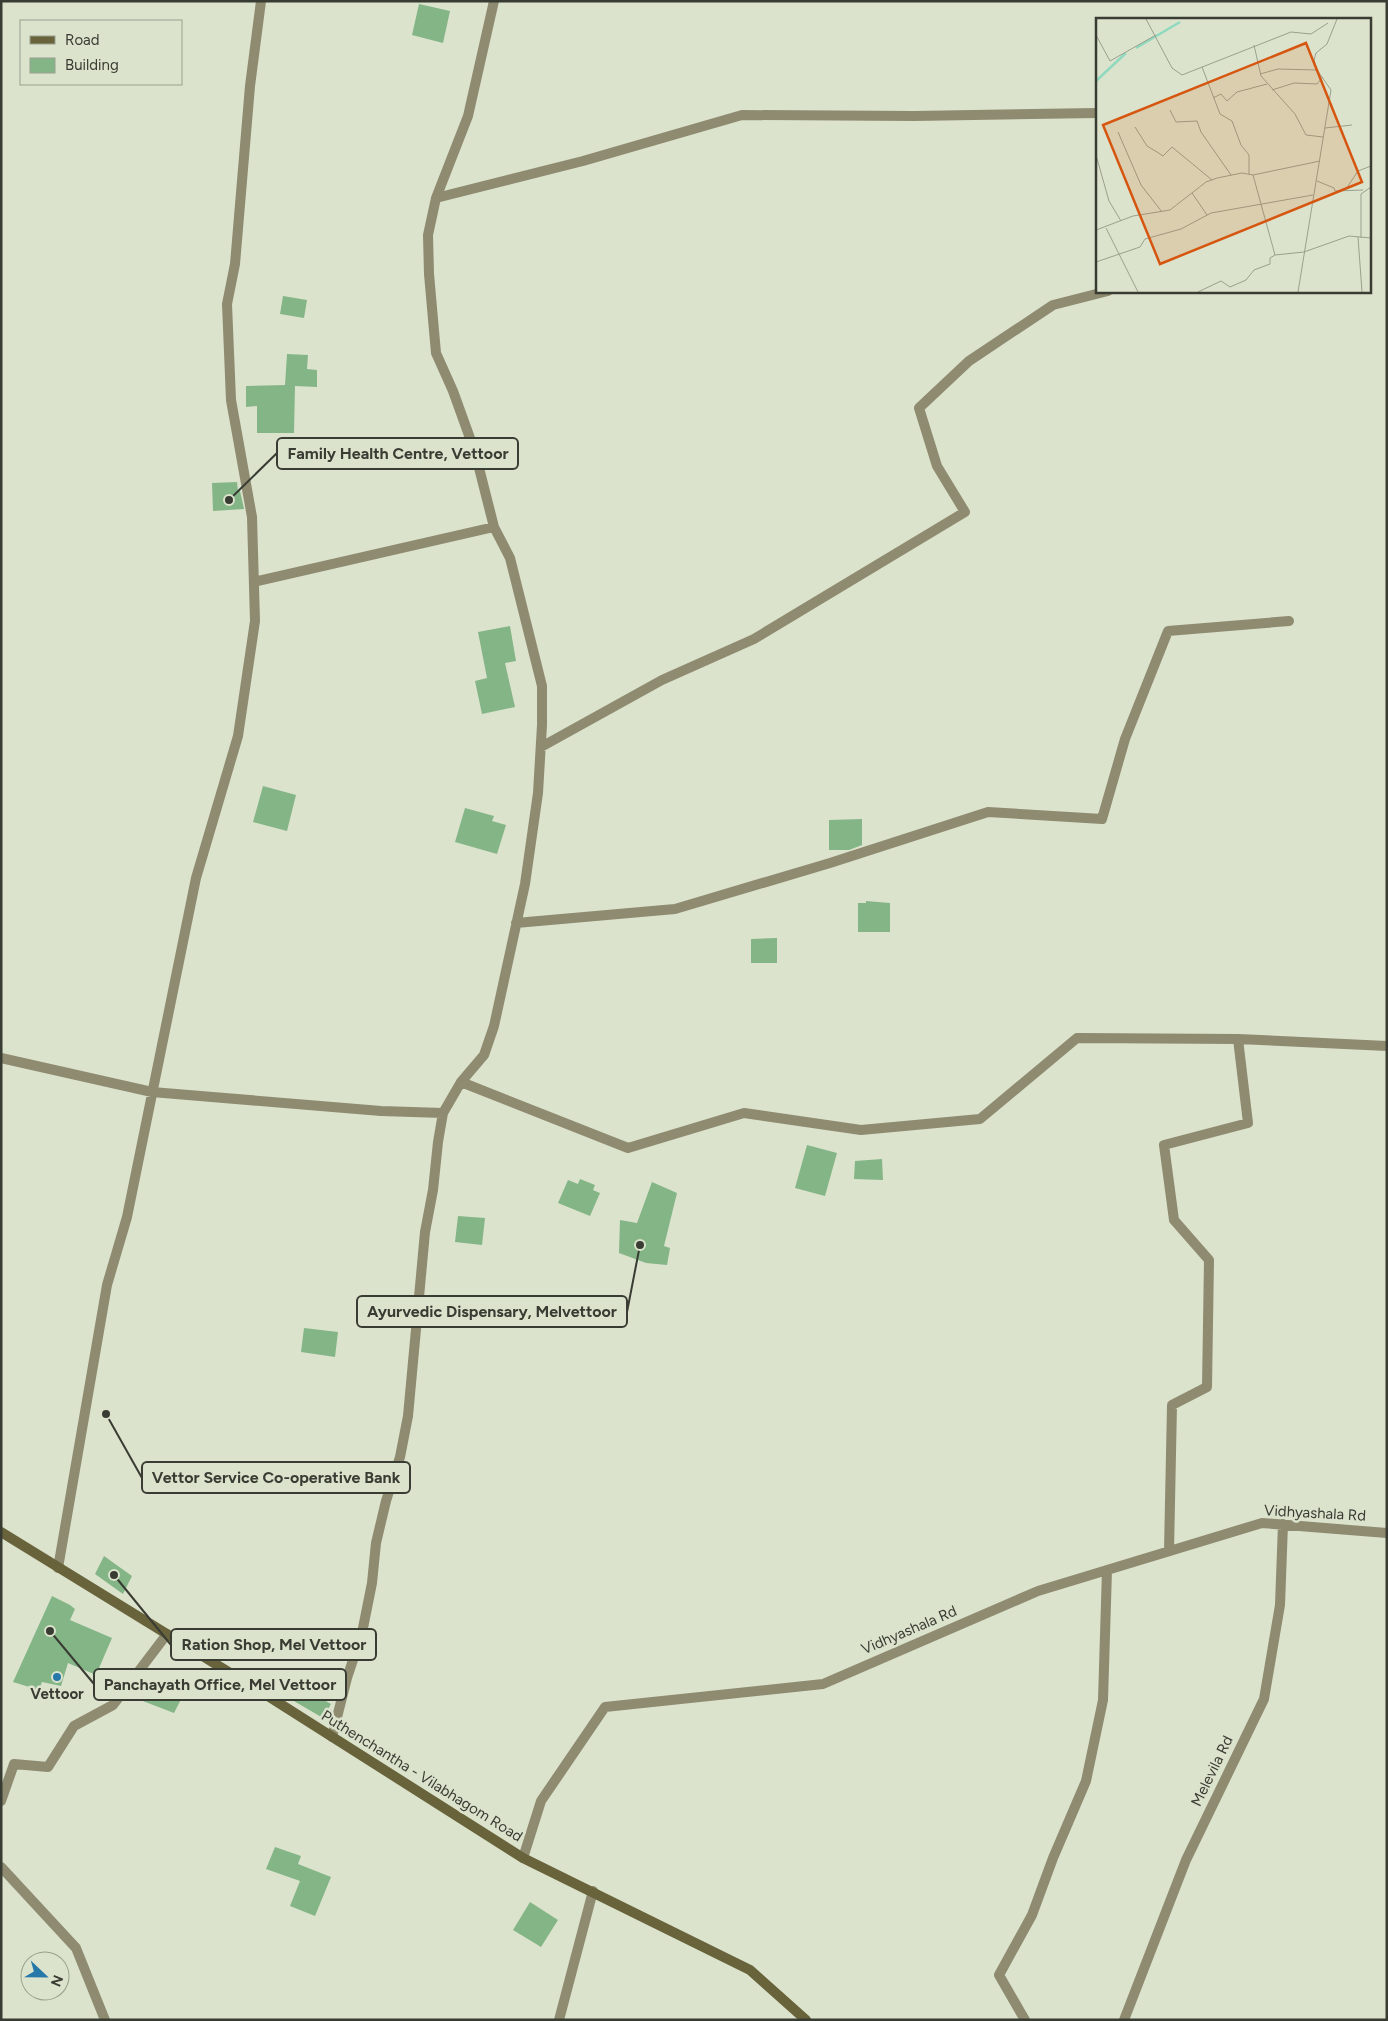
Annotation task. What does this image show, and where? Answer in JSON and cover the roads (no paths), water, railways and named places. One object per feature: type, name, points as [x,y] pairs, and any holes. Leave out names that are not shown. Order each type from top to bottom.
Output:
[{"type":"main road","name":"Puthenchantha - Vilabhagom Road","points":[[1,1532],[523,1858],[750,1970],[806,2020]]},
{"type":"street","points":[[58,1568],[107,1285],[127,1217],[196,878],[238,736],[255,621],[252,517],[231,400],[227,304],[235,264],[250,86],[261,1]]},
{"type":"street","points":[[332,1737],[347,1678],[362,1633],[372,1583],[376,1543],[386,1501],[400,1457],[408,1416],[425,1232],[434,1190],[438,1142],[443,1113],[461,1082],[484,1055],[494,1026],[516,924],[538,793],[542,686],[510,558],[494,527],[475,452],[453,391],[436,353],[429,274],[428,235],[436,198],[468,116],[494,1]]},
{"type":"street","points":[[436,198],[584,161],[742,115],[914,116],[1096,113]]},
{"type":"street","points":[[541,747],[662,680],[754,639],[964,512],[936,466],[919,408],[969,361],[1053,305],[1104,292]]},
{"type":"street","points":[[254,582],[494,527]]},
{"type":"street","points":[[516,924],[675,909],[830,863],[988,812],[1102,818],[1125,739],[1168,631],[1289,621]]},
{"type":"street","points":[[461,1082],[628,1148],[744,1113],[861,1130],[980,1119],[1077,1038],[1238,1039],[1387,1046]]},
{"type":"street","points":[[1169,1551],[1172,1405],[1207,1387],[1209,1260],[1174,1220],[1164,1145],[1248,1123],[1238,1039]]},
{"type":"street","points":[[1,1058],[152,1092],[381,1111],[443,1113]]},
{"type":"street","name":"Vidhyashala Rd","points":[[523,1858],[541,1801],[605,1707],[822,1684],[1038,1591],[1262,1523],[1387,1533]]},
{"type":"street","name":"Melevila Rd","points":[[1124,2020],[1186,1860],[1264,1699],[1280,1605],[1283,1524]]},
{"type":"street","points":[[1025,2020],[999,1975],[1032,1915],[1053,1858],[1086,1781],[1103,1700],[1107,1570]]},
{"type":"street","points":[[1,1801],[14,1764],[48,1767],[74,1726],[113,1705],[167,1634]]},
{"type":"street","points":[[1,1867],[76,1948],[105,2020]]},
{"type":"street","points":[[559,2020],[593,1891]]},
{"type":"place","name":"Family Health Centre, Vettoor","points":[[229,500]]},
{"type":"place","name":"Ayurvedic Dispensary, Melvettoor","points":[[640,1245]]},
{"type":"place","name":"Vettor Service Co-operative Bank","points":[[106,1414]]},
{"type":"place","name":"Ration Shop, Mel Vettoor","points":[[114,1575]]},
{"type":"place","name":"Panchayath Office, Mel Vettoor","points":[[50,1631]]},
{"type":"place","name":"Vettoor","points":[[57,1677]]}]
